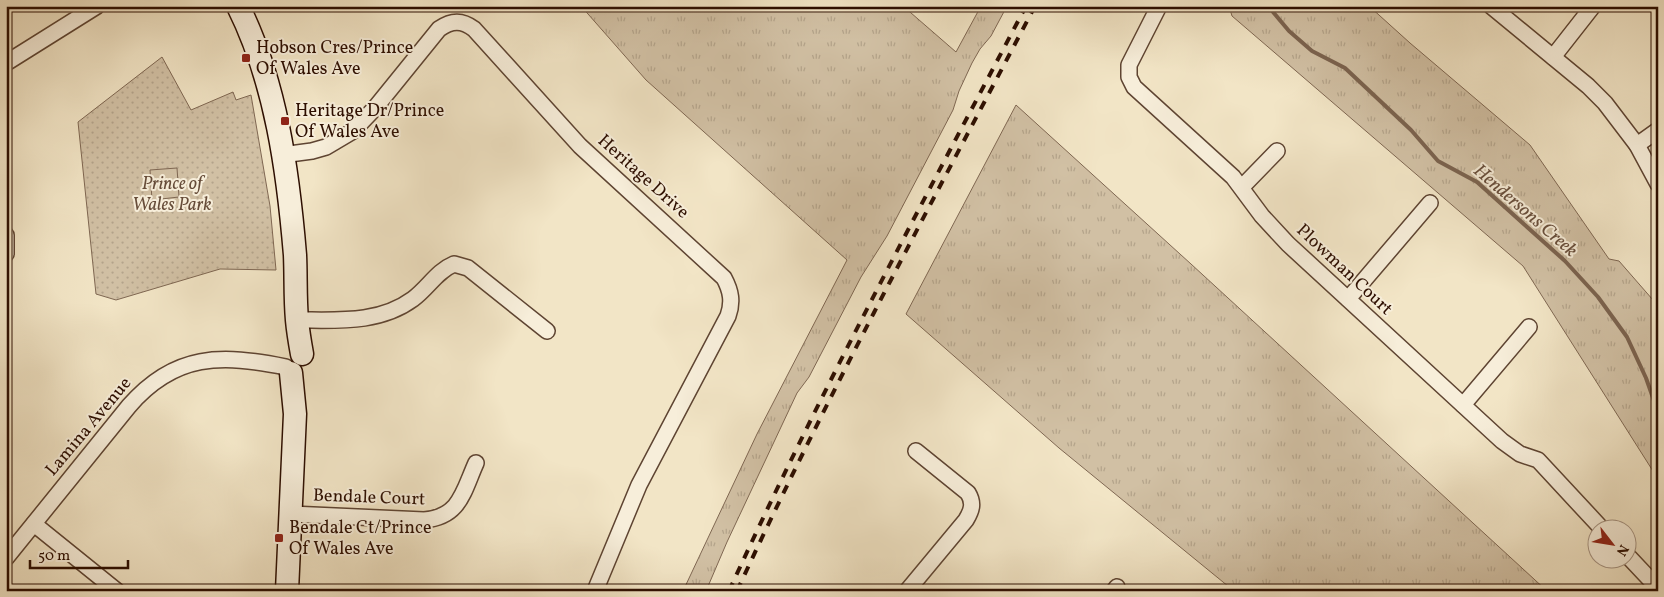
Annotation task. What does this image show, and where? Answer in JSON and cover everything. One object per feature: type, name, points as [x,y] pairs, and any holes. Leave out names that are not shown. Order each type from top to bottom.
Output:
[{"type":"street","points":[[6,64],[97,6]]},
{"type":"street","points":[[238,6],[264,70],[270,92],[282,155],[295,256],[297,320],[293,362],[294,414],[287,591]]},
{"type":"street","name":"Plowman Court","points":[[1159,6],[1131,59],[1128,72],[1134,87],[1224,168],[1242,187],[1274,230],[1348,300],[1507,445],[1520,454],[1538,460],[1594,520]]},
{"type":"street","points":[[1491,6],[1588,86],[1605,103],[1637,144],[1658,184]]},
{"type":"street","points":[[1553,58],[1593,6]]},
{"type":"street","name":"Heritage Drive","points":[[282,155],[312,152],[340,140],[353,131],[376,108],[439,29],[452,22],[463,22],[474,29],[587,153],[724,278],[731,293],[728,316],[639,485],[595,591]]},
{"type":"street","points":[[1637,144],[1658,130]]},
{"type":"street","points":[[1242,187],[1277,151]]},
{"type":"street","points":[[1348,300],[1430,203]]},
{"type":"street","points":[[6,235],[6,254]]},
{"type":"street","points":[[297,320],[358,320],[387,313],[414,298],[441,271],[454,264],[468,268],[547,331]]},
{"type":"street","points":[[1463,405],[1529,326]]},
{"type":"street","name":"Lamina Avenue","points":[[6,558],[129,406],[157,379],[197,362],[223,360],[293,362]]},
{"type":"street","points":[[907,591],[966,520],[972,505],[972,499],[968,493],[916,451]]},
{"type":"street","name":"Bendale Court","points":[[291,514],[424,520],[439,518],[450,512],[460,500],[476,464]]},
{"type":"street","points":[[34,524],[117,591]]},
{"type":"street","points":[[1636,565],[1658,588]]},
{"type":"green space","points":[[581,6],[903,6],[956,52],[981,6],[1007,6],[991,36],[980,49],[972,63],[959,91],[953,110],[887,236],[861,277],[809,377],[797,393],[706,591],[683,591],[757,434],[847,260],[646,80]]},
{"type":"green space","points":[[1229,6],[1369,6],[1530,145],[1609,259],[1619,261],[1653,300],[1658,311],[1658,479],[1523,266],[1232,16]]},
{"type":"green space","name":"Prince of Wales Park","points":[[162,57],[191,110],[233,92],[236,100],[251,95],[270,206],[276,270],[220,269],[116,300],[96,294],[78,122]]},
{"type":"green space","points":[[1016,105],[1547,591],[1234,591],[1059,448],[906,314]]},
{"type":"green space","points":[[177,168],[179,197],[152,200],[150,170]]},
{"type":"waterway","name":"Hendersons Creek","points":[[1268,6],[1289,31],[1312,51],[1345,68],[1411,130],[1438,161],[1477,182],[1565,261],[1598,297],[1627,337],[1646,378],[1658,412]]},
{"type":"railway","points":[[729,591],[836,370],[1026,6]]},
{"type":"railway","points":[[737,591],[845,370],[1035,6]]},
{"type":"place","name":"Hobson Cres/Prince Of Wales Ave","points":[[246,58]]},
{"type":"place","name":"Heritage Dr/Prince Of Wales Ave","points":[[285,121]]},
{"type":"place","name":"Bendale Ct/Prince Of Wales Ave","points":[[279,538]]}]
